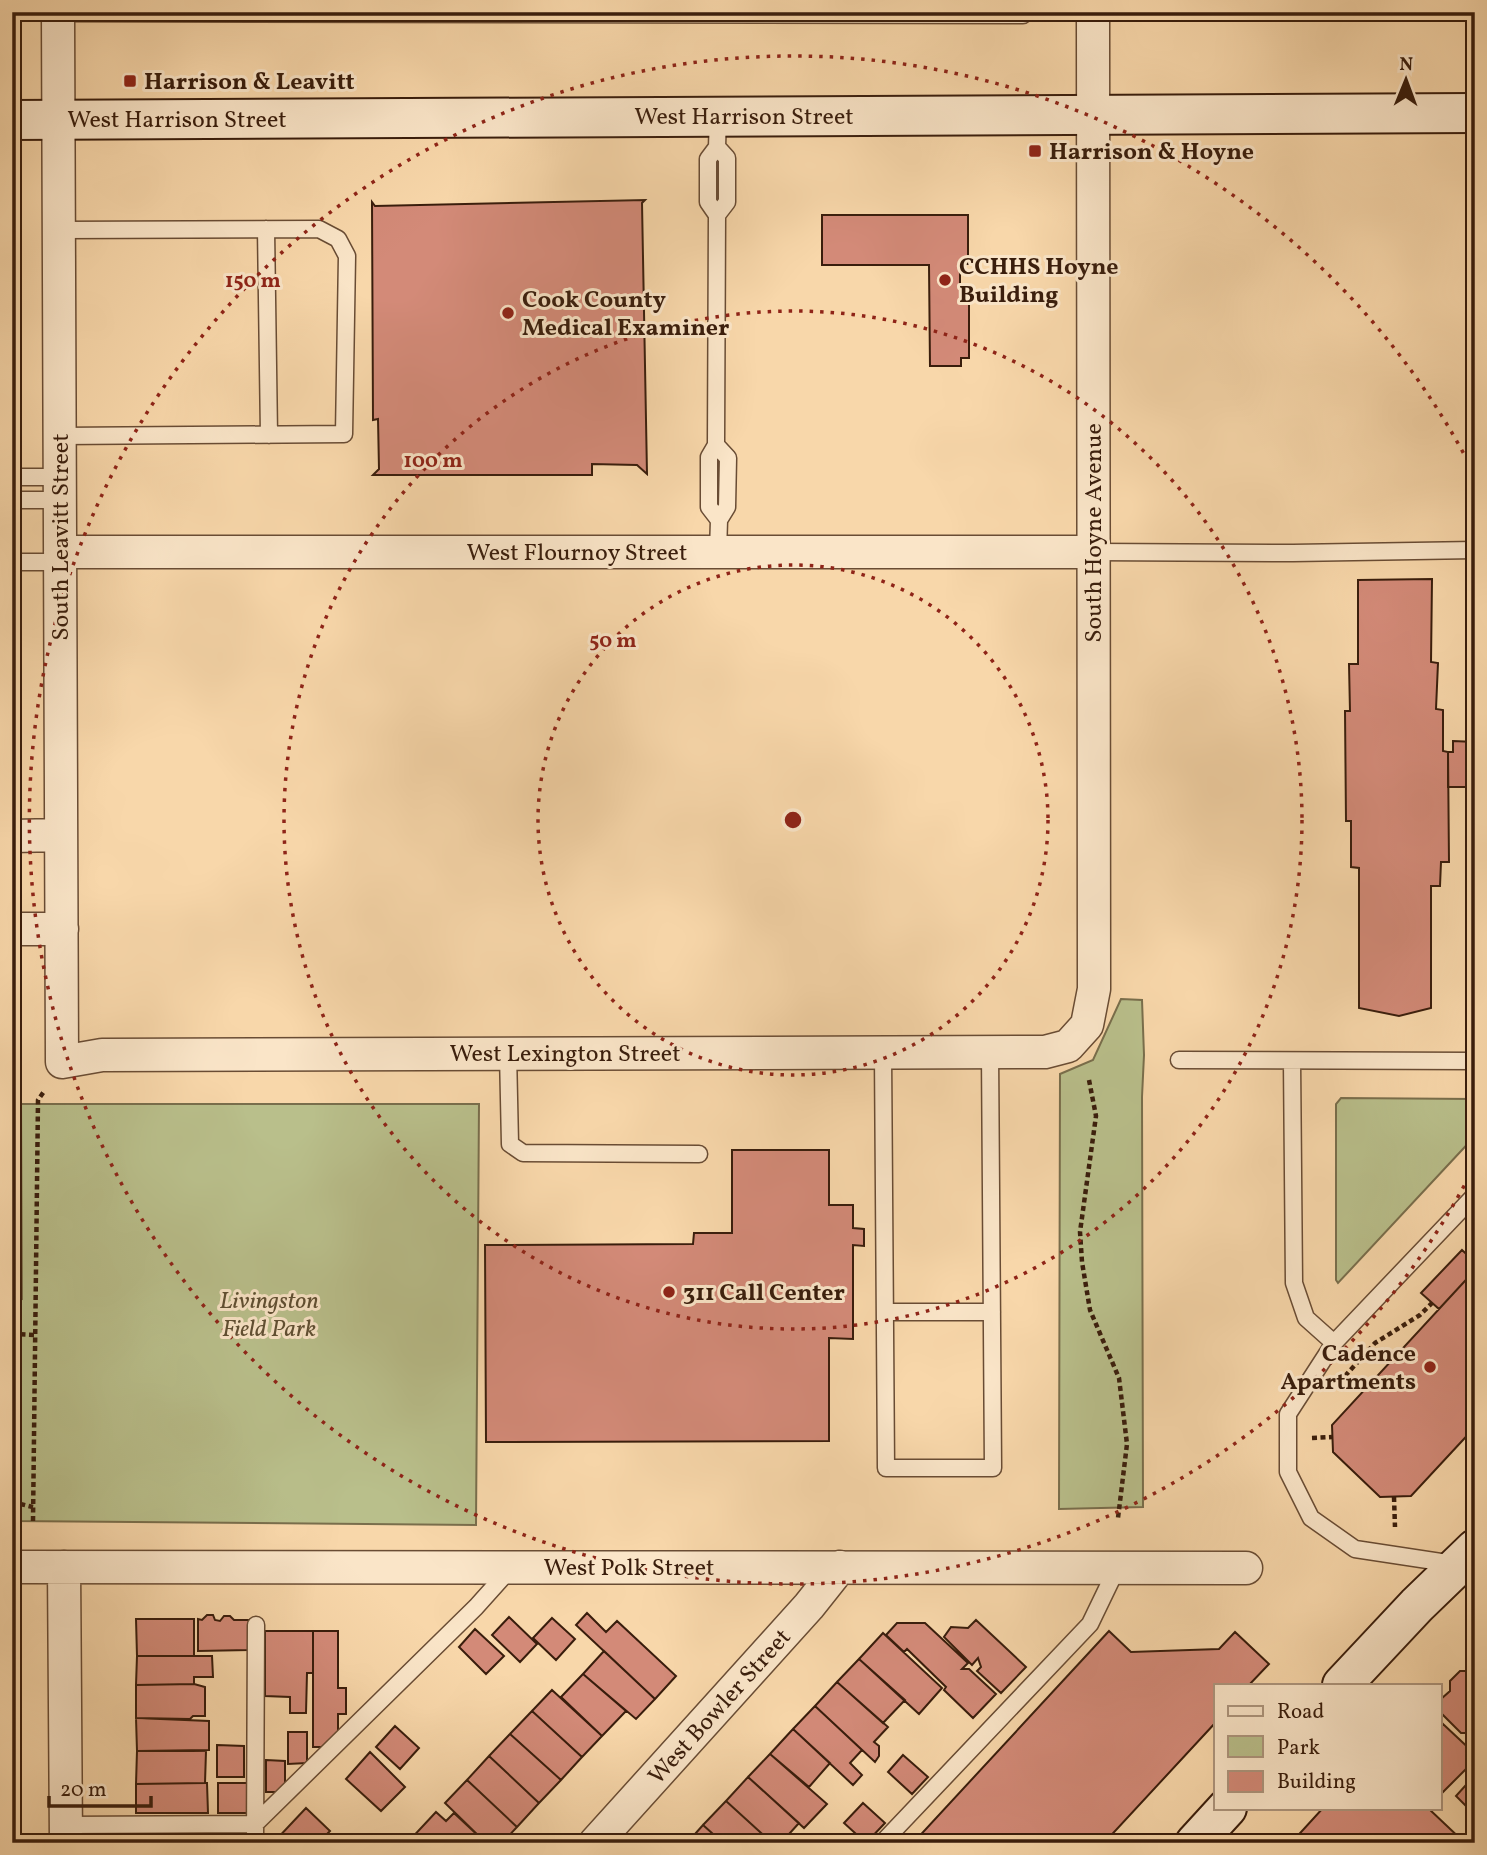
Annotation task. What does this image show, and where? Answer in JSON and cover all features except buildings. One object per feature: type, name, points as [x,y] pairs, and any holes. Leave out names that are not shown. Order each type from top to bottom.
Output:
[{"type":"street","name":"South Hoyne Avenue","points":[[1069,1046],[1087,1025],[1094,989],[1093,12]]},
{"type":"street","name":"South Leavitt Street","points":[[58,13],[62,1062]]},
{"type":"street","name":"West Harrison Street","points":[[12,120],[718,132],[1093,115],[1475,113]]},
{"type":"street","name":"West Flournoy Street","points":[[60,557],[1093,552]]},
{"type":"street","points":[[12,836],[61,835]]},
{"type":"street","points":[[12,929],[62,929]]},
{"type":"street","name":"West Lexington Street","points":[[62,1062],[102,1055],[883,1054],[1045,1052],[1069,1046]]},
{"type":"street","points":[[1343,1684],[1418,1605],[1470,1560]]},
{"type":"street","name":"West Polk Street","points":[[12,1567],[1246,1567]]},
{"type":"street","points":[[64,1567],[66,1834]]},
{"type":"street","name":"West Bowler Street","points":[[596,1843],[809,1606],[840,1567]]},
{"type":"street","points":[[1195,1843],[1225,1810]]},
{"type":"lane","points":[[58,13],[1023,15]]},
{"type":"lane","points":[[718,132],[708,159],[708,202],[717,215],[716,445],[709,457],[709,507],[719,520],[718,552]]},
{"type":"lane","points":[[266,229],[269,435]]},
{"type":"lane","points":[[59,230],[319,229],[338,239],[347,256],[344,434],[60,436]]},
{"type":"lane","points":[[12,477],[60,489]]},
{"type":"lane","points":[[12,500],[60,489]]},
{"type":"lane","points":[[1093,552],[1475,550]]},
{"type":"lane","points":[[12,562],[60,557]]},
{"type":"lane","points":[[883,1054],[886,1468],[993,1468],[990,1052]]},
{"type":"lane","points":[[508,1053],[510,1144],[523,1153],[699,1154]]},
{"type":"lane","points":[[1179,1060],[1475,1061]]},
{"type":"lane","points":[[1292,1061],[1294,1283],[1306,1318],[1335,1343]]},
{"type":"lane","points":[[1470,1560],[1355,1549],[1311,1518],[1288,1472],[1287,1414],[1335,1343],[1475,1195]]},
{"type":"lane","points":[[885,1312],[992,1312]]},
{"type":"lane","points":[[66,1834],[256,1824],[476,1607],[512,1567]]},
{"type":"lane","points":[[882,1843],[1090,1624],[1117,1568]]},
{"type":"lane","points":[[256,1625],[256,1843]]},
{"type":"path","points":[[33,1521],[37,1100],[62,1062]]},
{"type":"path","points":[[1090,1080],[1096,1116],[1080,1233],[1090,1310],[1119,1378],[1127,1444],[1118,1518]]},
{"type":"path","points":[[1342,1380],[1375,1343],[1420,1315],[1432,1303]]},
{"type":"path","points":[[12,1334],[35,1335]]},
{"type":"path","points":[[1304,1439],[1332,1437]]},
{"type":"path","points":[[1394,1497],[1395,1527]]},
{"type":"path","points":[[12,1502],[33,1507]]},
{"type":"green space","points":[[1121,999],[1142,1000],[1143,1507],[1059,1509],[1060,1074],[1093,1060]]},
{"type":"green space","points":[[1341,1098],[1475,1099],[1475,1136],[1338,1283],[1336,1104]]},
{"type":"green space","name":"Livingston Field Park","points":[[21,1104],[479,1104],[476,1525],[12,1521],[12,1300],[22,1299]]},
{"type":"place","name":"Harrison & Leavitt","points":[[130,81]]},
{"type":"place","name":"Harrison & Hoyne","points":[[1035,151]]},
{"type":"place","name":"CCHHS Hoyne Building","points":[[945,280]]},
{"type":"place","name":"Cook County Medical Examiner","points":[[508,313]]},
{"type":"place","name":"311 Call Center","points":[[669,1292]]},
{"type":"place","name":"Cadence Apartments","points":[[1430,1367]]}]
